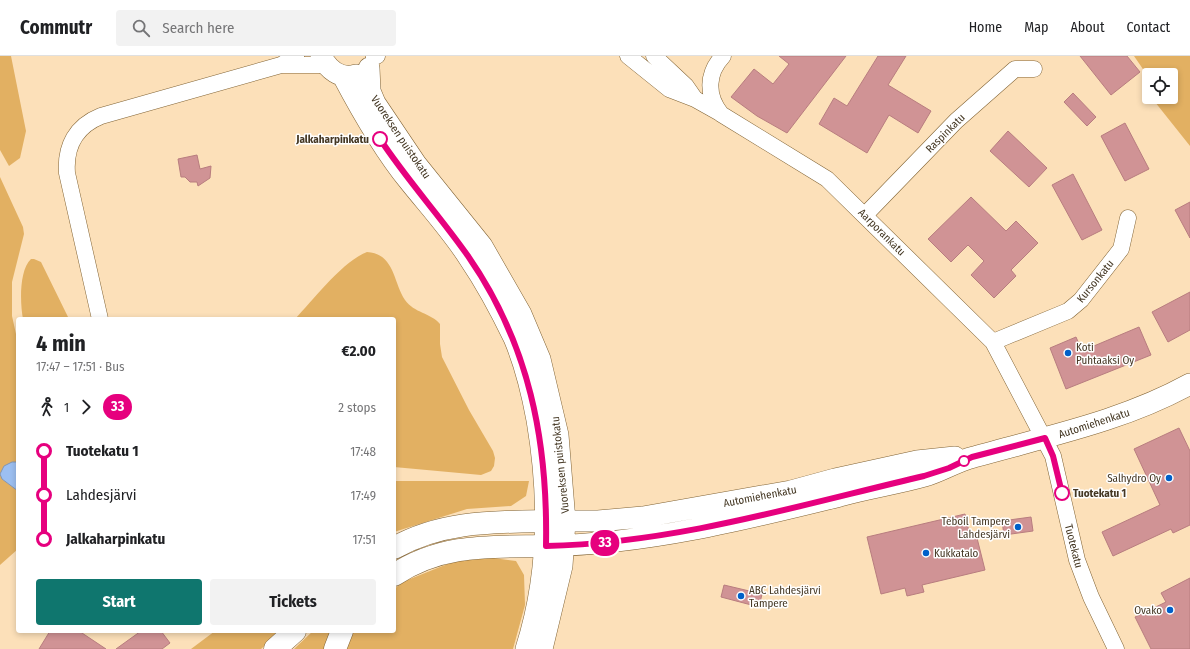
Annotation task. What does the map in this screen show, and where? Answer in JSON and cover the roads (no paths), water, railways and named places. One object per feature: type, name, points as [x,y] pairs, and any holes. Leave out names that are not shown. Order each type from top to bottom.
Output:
[{"type":"highway","points":[[396,547],[420,535],[460,525],[556,521]]},
{"type":"highway","points":[[396,574],[420,560],[450,551],[469,548],[556,546]]},
{"type":"highway","points":[[275,649],[293,633]]},
{"type":"highway","points":[[335,649],[341,633]]},
{"type":"main road","points":[[323,60],[334,73],[343,76],[357,75],[374,59]]},
{"type":"main road","name":"Vuoreksen puistokatu","points":[[374,59],[370,87],[375,103],[416,164],[482,246],[505,284],[530,333],[547,381],[558,435],[556,546],[562,566],[542,649]]},
{"type":"main road","name":"Vuoreksen puistokatu","points":[[343,76],[398,167],[443,222],[469,258],[514,339],[534,405],[544,472],[556,521]]},
{"type":"main road","name":"Automiehenkatu","points":[[556,546],[611,543],[698,529],[754,518],[924,476],[949,468],[972,457],[1115,418],[1190,384]]},
{"type":"main road","name":"Automiehenkatu","points":[[556,521],[598,521],[658,515],[791,491],[917,461],[947,456],[972,457]]},
{"type":"main road","name":"Vuoreksen puistokatu","points":[[526,649],[539,600],[556,546]]},
{"type":"street","points":[[281,65],[296,56]]},
{"type":"street","points":[[628,56],[669,89],[695,99]]},
{"type":"street","points":[[654,56],[686,86],[695,99]]},
{"type":"street","points":[[721,114],[714,103],[710,84],[713,72],[723,56]]},
{"type":"street","points":[[100,317],[67,173],[68,152],[76,134],[88,122],[102,116],[281,65],[323,60]]},
{"type":"street","name":"Raspinkatu","points":[[865,215],[956,121],[1015,69],[1034,69]]},
{"type":"street","name":"Aarporankatu","points":[[695,99],[827,179],[865,215],[993,342],[1045,438]]},
{"type":"street","name":"Kursonkatu","points":[[993,342],[1068,311],[1080,300],[1121,249],[1128,218]]},
{"type":"street","name":"Tuotekatu","points":[[1045,438],[1053,456],[1077,560],[1091,597],[1116,649]]},
{"type":"water","points":[[12,462],[16,462],[16,490],[2,479],[0,474],[4,466]]},
{"type":"place","name":"Jalkaharpinkatu","points":[[380,139]]},
{"type":"place","name":"Koti Puhtaaksi Oy","points":[[1068,353]]},
{"type":"place","name":"Salhydro Oy","points":[[1169,478]]},
{"type":"place","name":"Tuotekatu 1","points":[[1062,493]]},
{"type":"place","name":"Teboil Tampere Lahdesjärvi","points":[[1018,527]]},
{"type":"place","name":"Kukkatalo","points":[[926,553]]},
{"type":"place","name":"ABC Lahdesjärvi Tampere","points":[[741,596]]},
{"type":"place","name":"Ovako","points":[[1170,610]]}]
